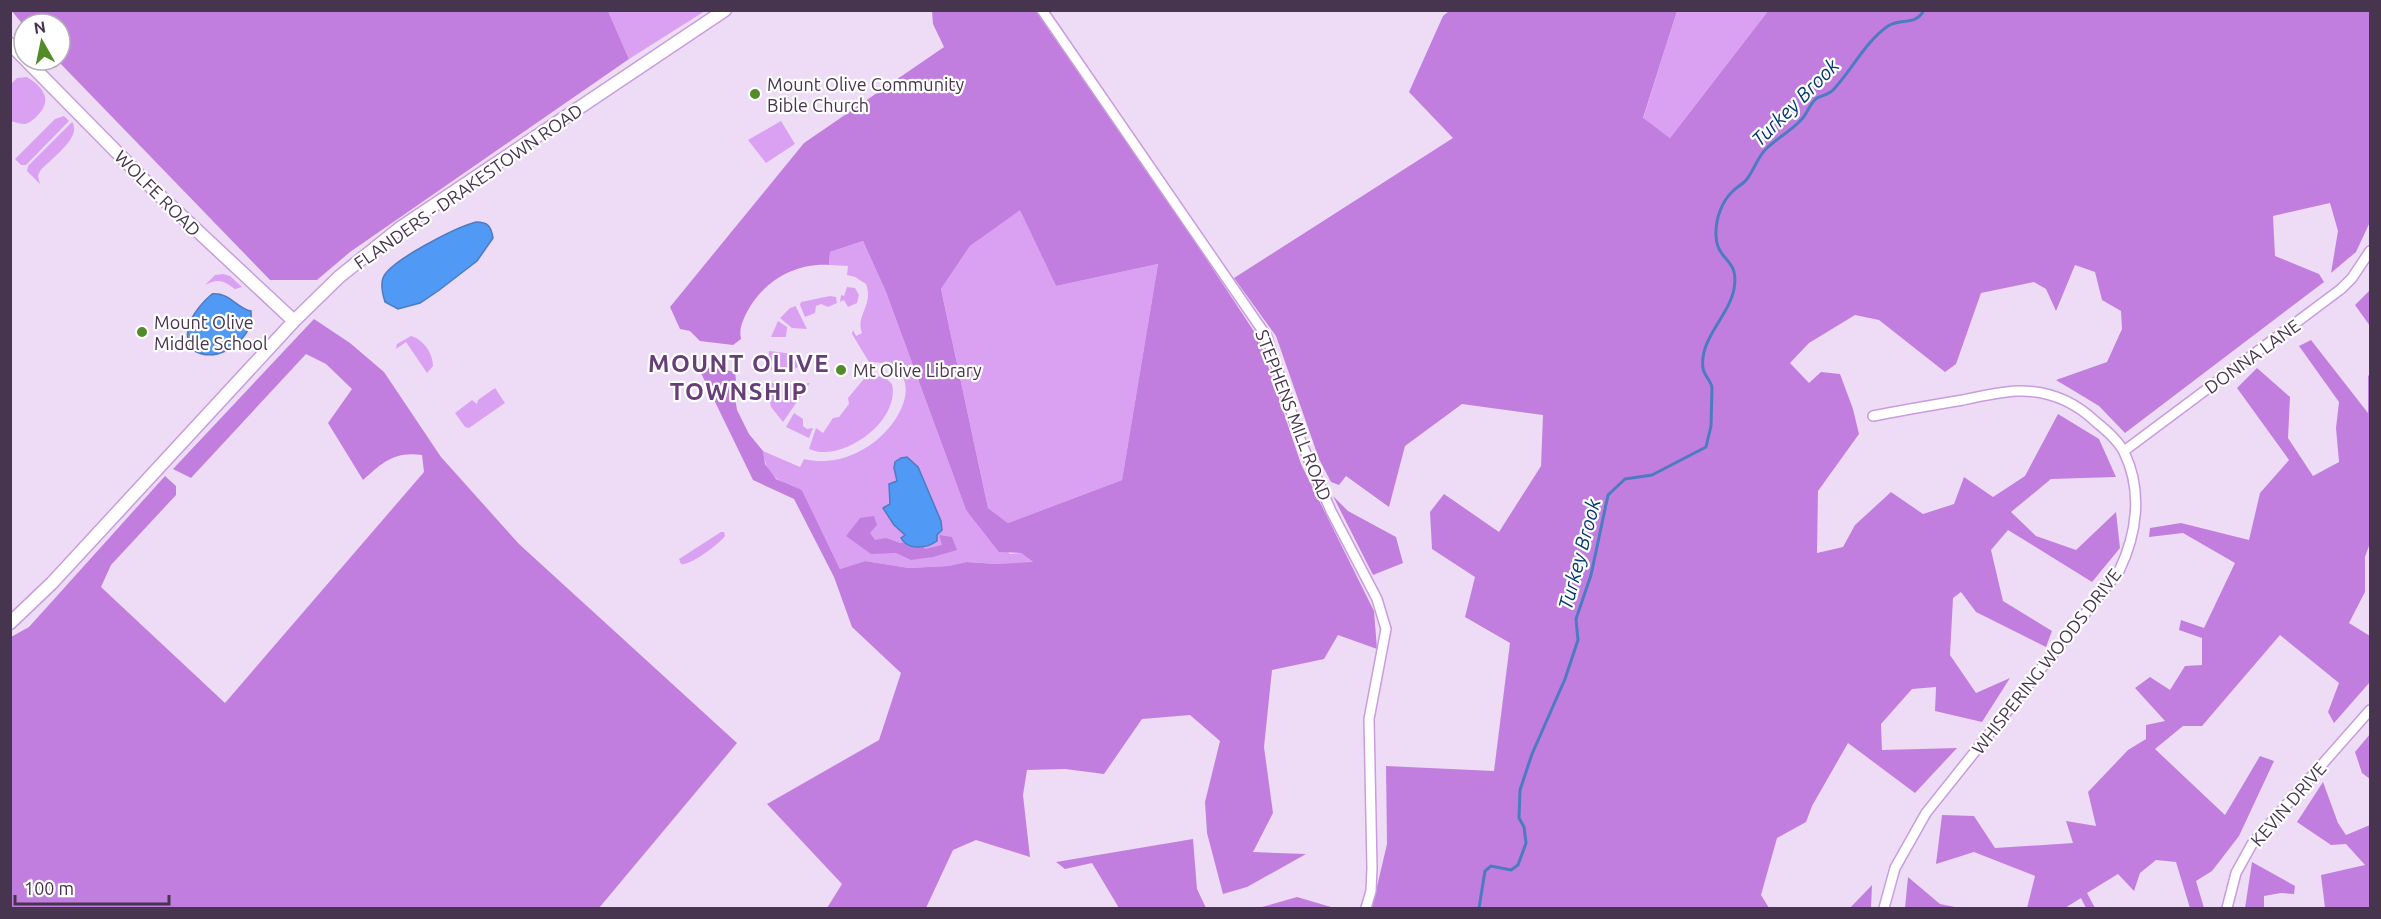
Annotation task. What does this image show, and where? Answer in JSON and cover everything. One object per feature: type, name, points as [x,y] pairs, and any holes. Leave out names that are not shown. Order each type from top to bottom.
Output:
[{"type":"street","name":"FLANDERS - DRAKESTOWN ROAD","points":[[10,622],[57,579],[294,321],[339,277],[400,228],[724,10]]},
{"type":"street","name":"STEPHENS MILL ROAD","points":[[1042,10],[1267,337],[1301,442],[1331,511],[1377,599],[1386,629],[1369,719],[1372,868],[1371,891],[1366,909]]},
{"type":"street","name":"WOLFE ROAD","points":[[38,72],[158,194],[294,321]]},
{"type":"street","name":"DONNA LANE","points":[[2124,451],[2341,289],[2352,278],[2370,251]]},
{"type":"street","name":"WHISPERING WOODS DRIVE","points":[[1873,416],[2017,391],[2053,395],[2070,402],[2108,432],[2124,451],[2135,485],[2136,504],[2129,551],[2119,571],[1923,818],[1895,868],[1884,909]]},
{"type":"street","name":"KEVIN DRIVE","points":[[2227,909],[2236,873],[2252,844],[2370,711]]},
{"type":"shaded area","points":[[11,10],[608,11],[629,59],[350,252],[317,280],[270,280],[69,72],[72,72],[72,12],[13,12]]},
{"type":"shaded area","points":[[608,11],[705,11],[629,59]]},
{"type":"shaded area","points":[[932,11],[1036,11],[1186,228],[1259,339],[1301,464],[1374,611],[1377,649],[1338,635],[1324,659],[1272,670],[1264,747],[1273,813],[1253,852],[1306,854],[1247,887],[1223,894],[1207,833],[1205,802],[1220,741],[1190,715],[1142,719],[1104,774],[1065,769],[1027,770],[1023,795],[1030,857],[976,840],[953,850],[926,908],[827,908],[842,884],[767,804],[879,740],[901,673],[852,627],[834,577],[794,499],[753,480],[700,371],[710,367],[735,372],[736,380],[733,385],[737,410],[749,434],[763,451],[765,464],[776,479],[802,490],[840,569],[865,561],[909,568],[948,566],[967,562],[997,564],[1033,562],[1021,553],[999,552],[966,510],[886,292],[863,241],[830,252],[829,265],[804,267],[781,276],[771,283],[747,312],[741,326],[741,339],[733,345],[700,341],[690,331],[680,329],[670,307],[804,143],[944,47],[933,24]],"holes":[[[1020,210],[1056,286],[1158,264],[1122,480],[1008,523],[988,508],[941,289],[970,246]]]},
{"type":"shaded area","points":[[1449,11],[1677,11],[1643,118],[1670,138],[1768,11],[2370,11],[2370,222],[2356,252],[2331,273],[2338,231],[2330,203],[2273,216],[2275,256],[2319,274],[2324,282],[2125,433],[2099,406],[2056,380],[2107,362],[2122,329],[2121,311],[2102,300],[2095,272],[2075,265],[2056,311],[2046,289],[2034,282],[1981,293],[1956,364],[1945,372],[1879,320],[1855,315],[1809,343],[1790,363],[1809,383],[1821,372],[1840,374],[1853,409],[1859,434],[1818,491],[1817,553],[1843,547],[1855,525],[1891,492],[1923,514],[1954,504],[1964,477],[1993,497],[2025,476],[2058,414],[2099,439],[2116,477],[2051,479],[2011,512],[2036,536],[2076,550],[2116,512],[2120,548],[2092,582],[2008,530],[1991,550],[2003,601],[2052,631],[2046,647],[1976,612],[1961,592],[1953,598],[1950,655],[1976,693],[2010,678],[1982,722],[1935,711],[1936,687],[1912,689],[1881,724],[1882,750],[1957,748],[1915,793],[1848,743],[1812,806],[1806,822],[1777,838],[1761,895],[1769,908],[1372,908],[1387,844],[1386,766],[1494,771],[1510,643],[1465,617],[1475,577],[1432,549],[1430,512],[1444,494],[1499,532],[1541,466],[1543,415],[1462,404],[1405,446],[1389,507],[1346,476],[1339,485],[1331,482],[1319,459],[1276,336],[1234,278],[1453,138],[1409,92],[1443,16]]},
{"type":"shaded area","points":[[1677,11],[1768,11],[1670,138],[1643,119]]},
{"type":"shaded area","points":[[27,77],[42,90],[45,105],[37,116],[23,124],[11,121],[11,84],[17,78]]},
{"type":"shaded area","points":[[64,116],[69,121],[26,165],[21,165],[15,159],[55,119]]},
{"type":"shaded area","points":[[781,121],[795,144],[766,163],[748,140]]},
{"type":"shaded area","points":[[72,122],[73,134],[64,148],[40,171],[38,176],[40,184],[27,171],[28,166]]},
{"type":"shaded area","points":[[1020,209],[1056,286],[1158,264],[1122,480],[1008,523],[988,508],[941,289],[970,246]]},
{"type":"shaded area","points":[[863,241],[886,292],[966,510],[1010,554],[1021,553],[1034,563],[968,562],[948,566],[909,568],[865,561],[840,569],[802,490],[780,481],[767,467],[763,451],[800,467],[804,459],[833,460],[859,452],[881,437],[896,418],[905,398],[904,380],[893,367],[869,362],[852,334],[853,330],[856,336],[862,333],[861,321],[868,298],[866,284],[847,275],[848,266],[829,265],[830,252]]},
{"type":"shaded area","points":[[215,275],[230,276],[242,287],[235,289],[224,282],[217,281],[205,285]]},
{"type":"shaded area","points":[[847,287],[855,288],[859,295],[857,303],[848,307],[844,300],[840,302],[841,295],[844,296]]},
{"type":"shaded area","points":[[2370,290],[2370,326],[2355,305]]},
{"type":"shaded area","points":[[830,296],[836,297],[837,303],[828,307],[821,304],[816,306],[815,313],[805,317],[801,302]]},
{"type":"shaded area","points":[[796,306],[807,329],[792,328],[780,318],[790,308]]},
{"type":"shaded area","points":[[314,319],[350,343],[384,372],[441,457],[519,544],[737,743],[599,908],[11,908],[11,637],[29,627],[165,476],[176,486],[176,495],[111,565],[101,587],[225,703],[424,472],[422,455],[404,455],[389,460],[363,480],[328,423],[352,389],[326,364],[306,354],[191,478],[173,469]]},
{"type":"shaded area","points":[[778,321],[787,327],[786,337],[771,337]]},
{"type":"shaded area","points":[[411,336],[423,343],[431,356],[433,366],[427,373],[406,342],[396,349],[397,344]]},
{"type":"shaded area","points":[[2311,340],[2368,413],[2368,376],[2370,374],[2370,543],[2365,557],[2365,592],[2349,623],[2370,636],[2370,682],[2334,723],[2328,712],[2339,683],[2280,635],[2202,726],[2183,726],[2155,749],[2225,815],[2260,756],[2274,761],[2239,836],[2212,871],[2196,881],[2204,908],[2190,908],[2176,862],[2156,860],[2140,873],[2134,891],[2118,874],[2087,893],[2095,908],[2086,908],[2081,898],[2065,908],[2027,908],[2035,876],[1974,852],[1936,864],[1942,815],[1974,816],[1995,848],[2073,843],[2066,821],[2096,826],[2088,792],[2128,750],[2146,739],[2146,725],[2165,721],[2135,688],[2150,677],[2170,690],[2185,666],[2202,665],[2202,638],[2179,630],[2181,620],[2204,628],[2235,563],[2183,533],[2149,537],[2150,528],[2181,523],[2249,540],[2260,493],[2289,460],[2237,388],[2257,368],[2290,397],[2288,438],[2313,476],[2339,462],[2336,428],[2339,402],[2299,346]]},
{"type":"shaded area","points":[[769,351],[794,354],[799,359],[799,366],[792,371],[767,369]]},
{"type":"shaded area","points":[[868,374],[886,378],[892,384],[892,398],[887,412],[878,425],[852,445],[822,452],[809,449],[816,428],[823,433],[833,418],[839,417],[849,404],[848,398]]},
{"type":"shaded area","points":[[765,382],[788,385],[810,383],[783,422],[771,407]]},
{"type":"shaded area","points":[[495,388],[505,403],[469,428],[465,427],[455,413],[472,400],[477,404],[478,400]]},
{"type":"shaded area","points":[[794,413],[803,419],[803,426],[807,429],[813,428],[809,438],[786,427]]},
{"type":"shaded area","points":[[1333,496],[1348,511],[1396,537],[1403,563],[1373,575]]},
{"type":"shaded area","points":[[874,516],[877,525],[870,533],[875,540],[886,538],[900,543],[920,542],[925,549],[942,545],[939,535],[952,537],[957,550],[911,560],[896,553],[871,554],[846,536],[860,518]]},
{"type":"shaded area","points":[[724,532],[725,536],[710,549],[691,562],[681,564],[679,559]]},
{"type":"shaded area","points":[[2370,734],[2370,779],[2362,773],[2355,752]]},
{"type":"shaded area","points":[[2323,782],[2338,823],[2346,835],[2370,825],[2370,908],[2325,908],[2321,875],[2365,865],[2346,844],[2331,845],[2297,822]]},
{"type":"shaded area","points":[[1193,839],[1197,889],[1206,908],[1119,908],[1092,863],[1065,869],[1056,862]]},
{"type":"shaded area","points":[[2252,862],[2295,886],[2294,894],[2281,893],[2264,896],[2264,908],[2245,908]]},
{"type":"shaded area","points":[[1908,877],[1940,904],[1960,908],[1905,908]]},
{"type":"shaded area","points":[[1872,885],[1871,908],[1850,908]]},
{"type":"shaded area","points":[[1297,897],[1331,907],[1258,908],[1262,907]]},
{"type":"water","points":[[476,222],[488,226],[493,238],[477,261],[420,303],[398,309],[385,302],[382,290],[383,278],[397,263],[454,230]]},
{"type":"water","points":[[212,294],[229,298],[251,311],[251,320],[246,334],[234,346],[218,354],[210,355],[193,350],[189,342],[188,327],[195,312]]},
{"type":"water","points":[[907,457],[918,467],[941,521],[942,530],[937,535],[937,541],[922,547],[908,545],[904,542],[901,538],[905,535],[894,525],[883,508],[890,504],[889,484],[897,481],[895,462]]},
{"type":"waterway","name":"Turkey Brook","points":[[1479,908],[1485,871],[1491,866],[1511,870],[1518,865],[1526,843],[1524,827],[1519,818],[1520,790],[1532,754],[1565,679],[1578,640],[1576,619],[1591,575],[1608,495],[1625,479],[1652,475],[1706,447],[1711,426],[1712,388],[1703,368],[1703,357],[1705,347],[1731,299],[1735,278],[1734,271],[1719,249],[1717,242],[1717,221],[1720,210],[1729,195],[1747,179],[1766,149],[1797,124],[1817,98],[1833,90],[1880,33],[1888,26],[1917,18],[1924,10]]},
{"type":"place","name":"Mount Olive Community Bible Church","points":[[755,94]]},
{"type":"place","name":"Mount Olive Middle School","points":[[142,332]]},
{"type":"place","name":"Mt Olive Library","points":[[841,370]]},
{"type":"district","name":"MOUNT OLIVE TOWNSHIP","points":[[739,377]]}]
